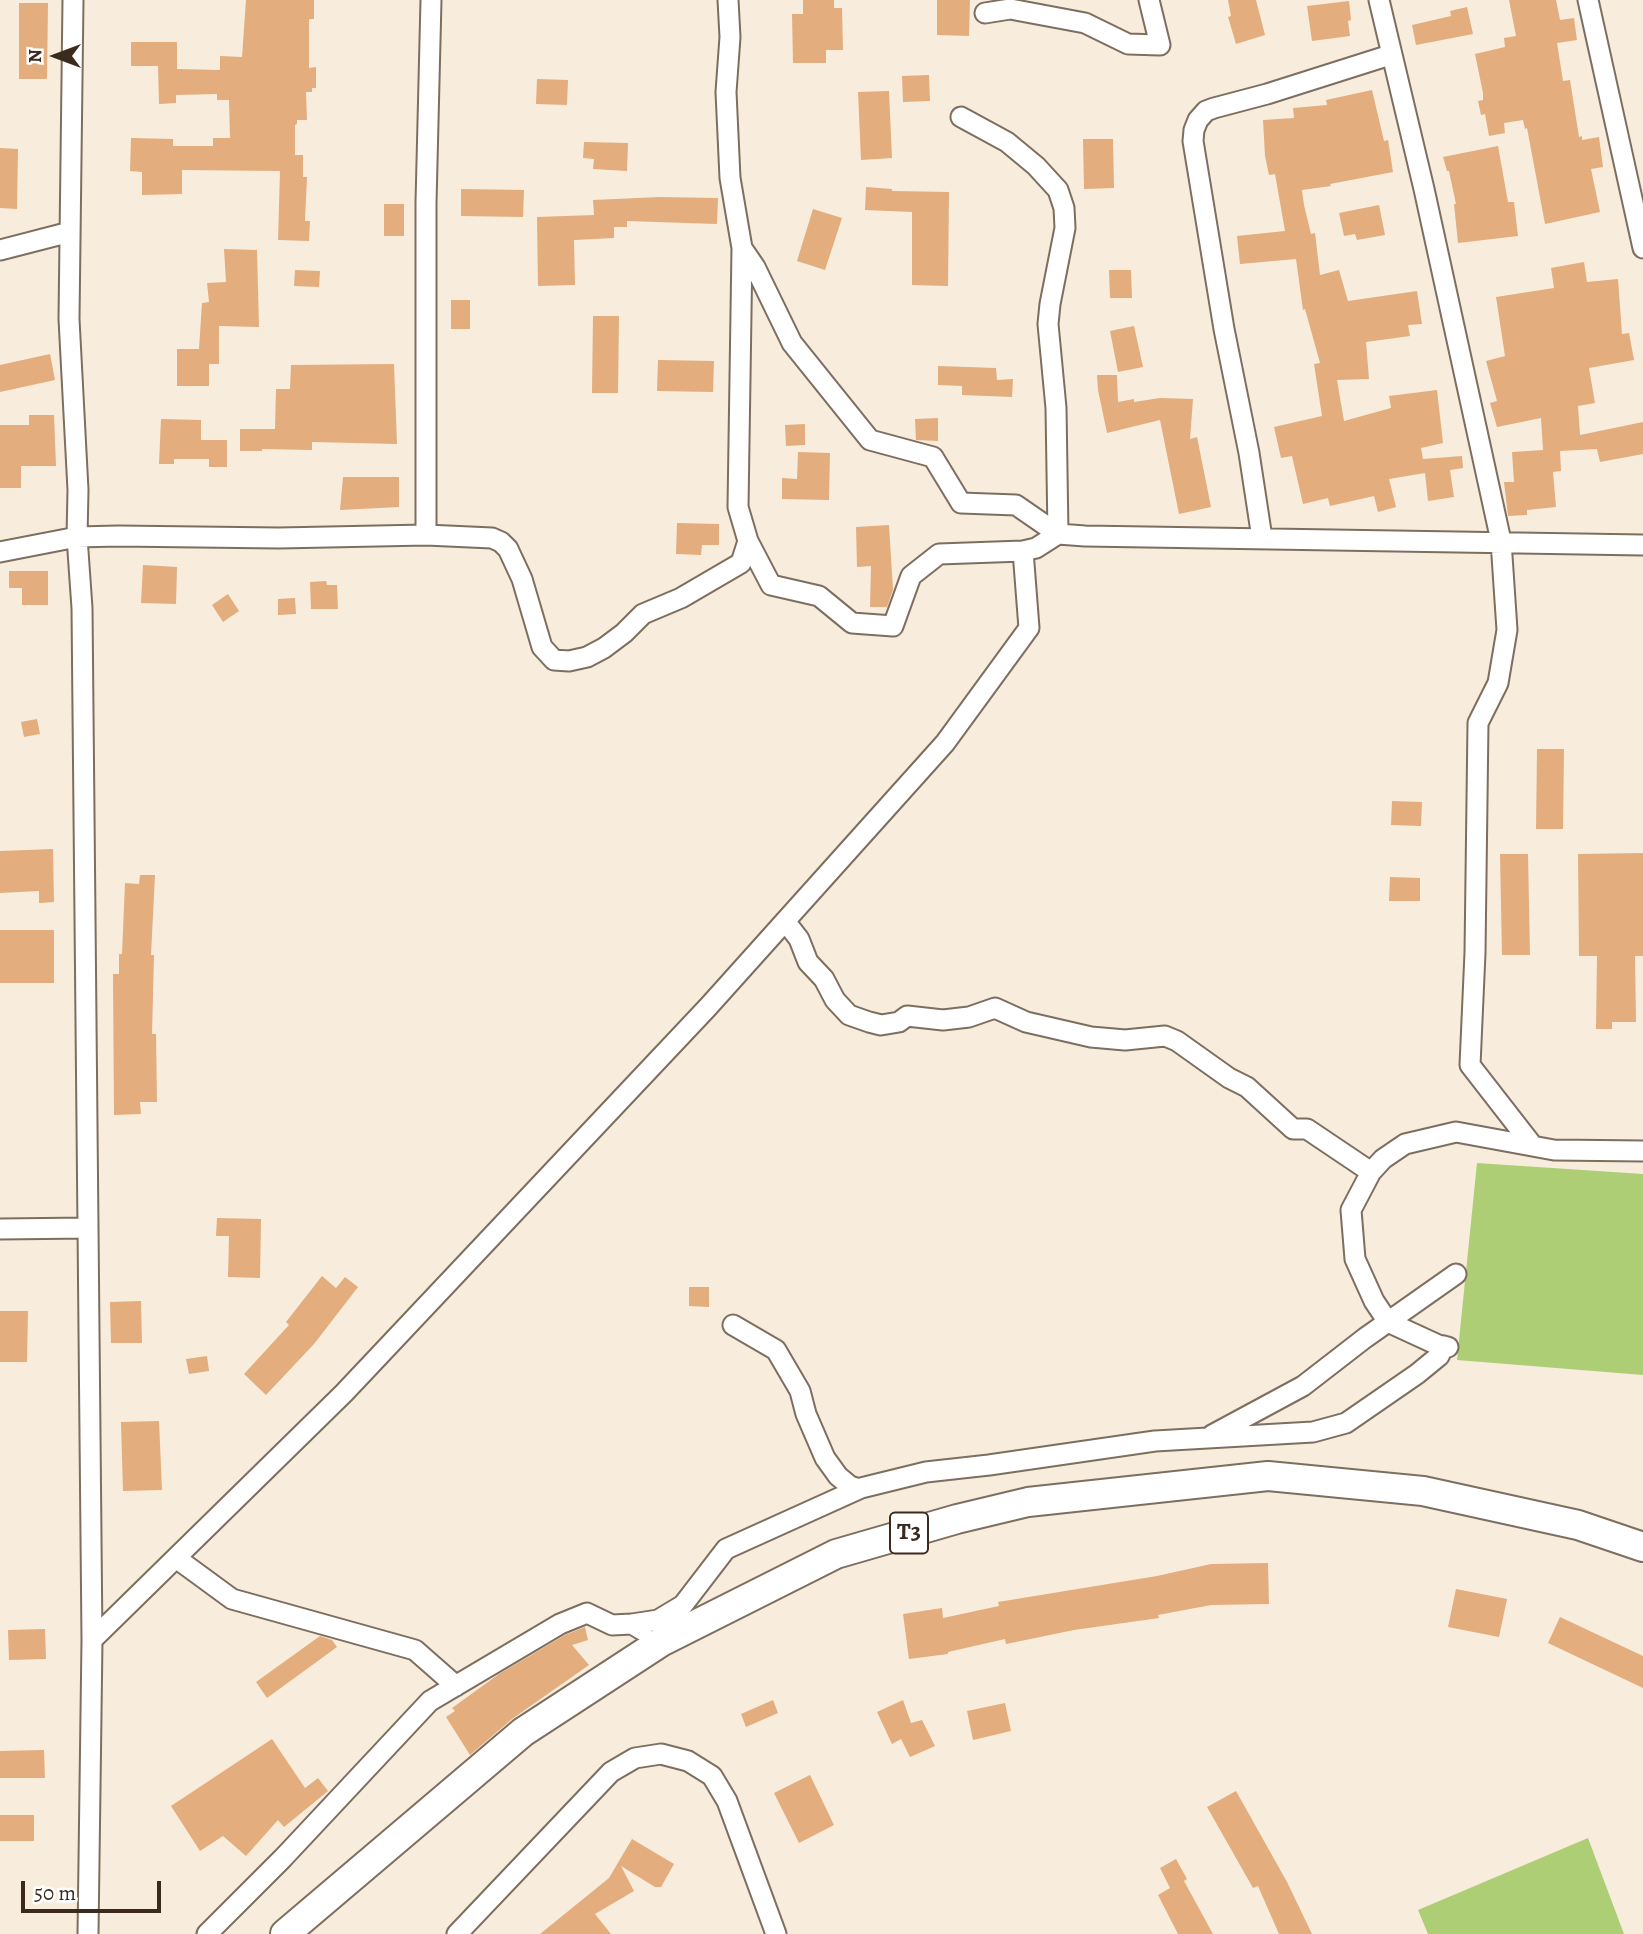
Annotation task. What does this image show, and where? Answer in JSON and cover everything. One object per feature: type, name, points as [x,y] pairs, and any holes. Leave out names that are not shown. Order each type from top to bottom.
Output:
[{"type":"highway","name":"T3","points":[[285,1934],[523,1732],[661,1642],[836,1554],[957,1519],[1028,1502],[1268,1476],[1423,1490],[1578,1525],[1643,1547]]},
{"type":"street","points":[[73,0],[69,319],[82,608],[92,1640],[88,1934]]},
{"type":"street","points":[[426,536],[426,203],[431,0]]},
{"type":"street","points":[[727,0],[730,37],[726,92],[729,165],[741,248],[738,507],[748,541],[771,585],[819,596],[852,623],[893,626],[911,576],[939,554],[1023,551],[1036,548],[1058,534]]},
{"type":"street","points":[[985,13],[1010,9],[1085,23],[1128,44],[1160,45],[1149,0]]},
{"type":"street","points":[[1379,0],[1424,189],[1501,541],[1507,630],[1497,683],[1478,723],[1475,953],[1470,1065],[1533,1146]]},
{"type":"street","points":[[1588,0],[1643,248]]},
{"type":"street","points":[[1262,538],[1193,141],[1194,130],[1206,111],[1390,55]]},
{"type":"street","points":[[961,117],[1007,142],[1036,166],[1058,190],[1064,208],[1065,228],[1048,324],[1056,408],[1058,534]]},
{"type":"street","points":[[0,250],[70,232]]},
{"type":"street","points":[[741,248],[755,267],[792,343],[870,440],[933,457],[961,503],[1016,505],[1058,534],[1643,545]]},
{"type":"street","points":[[0,552],[77,537],[492,538],[508,549],[522,579],[542,647],[554,660],[569,661],[587,657],[604,648],[643,614],[681,598],[741,563],[748,541]]},
{"type":"street","points":[[92,1640],[344,1392],[699,1017],[945,743],[1029,628],[1023,551]]},
{"type":"street","points":[[785,921],[799,939],[808,962],[824,979],[835,1000],[849,1014],[881,1025],[899,1022],[907,1016],[943,1020],[969,1017],[995,1007],[1026,1022],[1091,1037],[1125,1040],[1166,1036],[1247,1087],[1293,1129],[1307,1129],[1371,1172]]},
{"type":"street","points":[[207,1934],[283,1858],[430,1701],[559,1624],[587,1613],[612,1625],[658,1620],[682,1605],[726,1549],[859,1489],[926,1472],[1155,1441],[1313,1432],[1346,1423],[1417,1374],[1446,1347],[1388,1322],[1374,1301],[1355,1259],[1351,1210],[1371,1172],[1383,1159],[1405,1144],[1456,1132],[1554,1150],[1643,1151]]},
{"type":"street","points":[[0,1229],[88,1228]]},
{"type":"street","points":[[1208,1437],[1303,1386],[1456,1274]]},
{"type":"street","points":[[733,1325],[776,1350],[800,1391],[810,1427],[825,1458],[838,1476],[850,1486],[859,1489]]},
{"type":"street","points":[[176,1558],[232,1599],[415,1650],[456,1686]]},
{"type":"street","points":[[632,1624],[661,1642]]},
{"type":"street","points":[[457,1934],[611,1772],[635,1758],[661,1754],[688,1761],[712,1776],[727,1801],[776,1934]]},
{"type":"green space","points":[[1477,1163],[1643,1174],[1643,1375],[1457,1360]]},
{"type":"green space","points":[[1588,1838],[1624,1934],[1428,1934],[1418,1910]]},
{"type":"building","points":[[246,0],[314,0],[314,19],[309,19],[309,68],[316,67],[316,88],[312,88],[312,92],[306,92],[307,120],[297,120],[295,125],[295,155],[303,155],[303,177],[307,177],[305,221],[310,221],[309,241],[278,240],[280,171],[182,170],[182,194],[142,195],[142,172],[130,171],[131,138],[173,139],[173,146],[213,146],[213,138],[230,138],[229,100],[217,100],[217,94],[176,95],[176,103],[159,104],[158,66],[131,66],[131,42],[177,42],[177,69],[220,70],[220,56],[242,57]]},
{"type":"building","points":[[803,0],[834,0],[834,8],[842,8],[843,50],[826,50],[826,63],[793,63],[792,14],[803,14]]},
{"type":"building","points":[[937,0],[970,0],[969,36],[937,35]]},
{"type":"building","points":[[1228,0],[1256,0],[1265,35],[1236,44],[1228,17],[1231,16]]},
{"type":"building","points":[[1509,0],[1556,0],[1560,20],[1574,18],[1577,40],[1557,43],[1563,81],[1570,80],[1579,137],[1582,136],[1582,140],[1599,137],[1603,167],[1591,169],[1600,212],[1545,224],[1527,128],[1525,129],[1523,120],[1504,123],[1505,133],[1489,136],[1485,114],[1481,115],[1478,101],[1483,100],[1483,93],[1475,54],[1505,47],[1504,38],[1516,36]]},
{"type":"building","points":[[1349,1],[1350,36],[1312,41],[1307,6]]},
{"type":"building","points":[[19,3],[48,3],[47,79],[19,79]]},
{"type":"building","points":[[1467,7],[1473,34],[1416,45],[1412,25],[1451,16],[1450,11]]},
{"type":"building","points":[[929,75],[930,101],[903,102],[902,76]]},
{"type":"building","points":[[537,79],[568,80],[567,105],[536,104]]},
{"type":"building","points":[[1372,90],[1384,141],[1388,140],[1393,172],[1302,190],[1304,205],[1311,234],[1315,233],[1320,275],[1339,270],[1348,301],[1417,291],[1422,324],[1408,325],[1410,336],[1366,342],[1369,379],[1337,380],[1344,421],[1391,408],[1389,396],[1437,390],[1443,443],[1421,448],[1423,459],[1462,456],[1463,468],[1450,470],[1454,497],[1428,501],[1425,473],[1389,479],[1396,507],[1378,512],[1374,496],[1330,506],[1328,498],[1303,504],[1292,456],[1281,458],[1274,427],[1322,416],[1314,364],[1320,363],[1305,309],[1303,310],[1296,259],[1240,264],[1237,236],[1285,231],[1275,174],[1269,175],[1265,156],[1263,120],[1294,118],[1293,108],[1327,105],[1326,100]]},
{"type":"building","points":[[889,91],[892,158],[861,160],[858,92]]},
{"type":"building","points":[[1083,139],[1113,139],[1114,188],[1084,189]]},
{"type":"building","points":[[584,142],[628,143],[627,171],[593,169],[594,159],[583,158]]},
{"type":"building","points":[[1498,146],[1508,202],[1514,202],[1518,236],[1458,243],[1456,204],[1443,157]]},
{"type":"building","points":[[0,148],[18,149],[17,209],[0,208]]},
{"type":"building","points":[[866,187],[892,191],[949,192],[948,286],[912,285],[912,212],[865,210]]},
{"type":"building","points":[[461,189],[524,190],[523,217],[461,216]]},
{"type":"building","points":[[718,198],[717,224],[627,221],[627,227],[614,227],[614,238],[574,240],[575,285],[538,286],[537,217],[594,215],[593,200]]},
{"type":"building","points":[[384,204],[404,204],[404,236],[384,236]]},
{"type":"building","points":[[1379,205],[1385,235],[1357,240],[1355,234],[1344,236],[1339,213]]},
{"type":"building","points":[[813,209],[842,218],[825,270],[797,261]]},
{"type":"building","points":[[224,249],[257,250],[259,327],[219,326],[219,364],[209,364],[209,386],[177,386],[177,349],[199,349],[202,303],[209,302],[207,283],[226,282]]},
{"type":"building","points":[[1584,262],[1587,282],[1618,279],[1622,334],[1629,333],[1634,360],[1589,368],[1595,403],[1578,406],[1580,435],[1643,422],[1643,454],[1600,462],[1597,449],[1560,451],[1561,471],[1553,472],[1556,507],[1527,510],[1527,515],[1508,516],[1504,482],[1514,482],[1512,452],[1543,450],[1541,418],[1497,427],[1490,403],[1497,401],[1486,361],[1505,356],[1496,297],[1554,288],[1551,268]]},
{"type":"building","points":[[295,270],[320,271],[319,287],[294,286]]},
{"type":"building","points":[[1109,270],[1131,270],[1132,298],[1110,298]]},
{"type":"building","points":[[451,300],[470,300],[470,329],[451,329]]},
{"type":"building","points":[[593,316],[619,316],[618,393],[592,393]]},
{"type":"building","points":[[1134,326],[1143,367],[1118,372],[1110,331]]},
{"type":"building","points":[[50,354],[55,380],[0,392],[0,365]]},
{"type":"building","points":[[658,360],[714,361],[713,392],[657,391]]},
{"type":"building","points":[[394,364],[397,444],[312,442],[312,450],[240,451],[240,429],[275,429],[276,389],[290,389],[291,365]]},
{"type":"building","points":[[938,366],[996,368],[997,380],[1013,379],[1012,397],[962,395],[962,386],[938,385]]},
{"type":"building","points":[[1097,375],[1117,375],[1118,402],[1134,399],[1134,402],[1160,398],[1193,399],[1190,439],[1197,437],[1211,507],[1179,514],[1160,420],[1107,433]]},
{"type":"building","points":[[29,415],[54,415],[56,466],[21,466],[21,488],[0,488],[0,425],[29,425]]},
{"type":"building","points":[[938,418],[938,441],[916,440],[915,419]]},
{"type":"building","points":[[161,419],[201,420],[201,440],[227,440],[227,467],[209,467],[209,459],[174,459],[174,464],[159,464]]},
{"type":"building","points":[[805,424],[805,445],[786,446],[785,425]]},
{"type":"building","points":[[798,452],[830,453],[829,500],[782,499],[782,478],[797,479]]},
{"type":"building","points":[[343,477],[399,477],[399,507],[340,510]]},
{"type":"building","points":[[677,523],[719,524],[719,545],[702,545],[701,555],[676,554]]},
{"type":"building","points":[[889,525],[893,590],[887,607],[870,607],[871,566],[857,567],[856,527]]},
{"type":"building","points":[[143,565],[177,567],[176,604],[141,603]]},
{"type":"building","points":[[9,571],[48,571],[48,605],[22,605],[22,588],[9,588]]},
{"type":"building","points":[[326,581],[327,585],[337,585],[338,609],[311,609],[310,582]]},
{"type":"building","points":[[228,594],[239,611],[223,622],[212,605]]},
{"type":"building","points":[[295,598],[296,614],[278,615],[278,599]]},
{"type":"building","points":[[37,719],[40,734],[24,737],[21,722]]},
{"type":"building","points":[[1537,749],[1564,749],[1563,829],[1536,829]]},
{"type":"building","points":[[1392,801],[1422,802],[1421,826],[1391,825]]},
{"type":"building","points":[[53,849],[54,902],[39,903],[39,891],[0,893],[0,851]]},
{"type":"building","points":[[1643,853],[1643,956],[1635,956],[1636,1022],[1612,1022],[1612,1029],[1596,1029],[1597,956],[1579,956],[1578,854]]},
{"type":"building","points":[[1500,854],[1528,854],[1530,955],[1502,955]]},
{"type":"building","points":[[140,875],[155,875],[151,955],[154,955],[152,1034],[156,1034],[157,1102],[140,1102],[141,1114],[114,1115],[113,974],[119,974],[119,954],[122,954],[125,883],[139,884]]},
{"type":"building","points":[[1390,877],[1420,878],[1420,901],[1389,901]]},
{"type":"building","points":[[0,930],[54,930],[54,983],[0,983]]},
{"type":"building","points":[[217,1218],[261,1219],[260,1278],[228,1277],[229,1236],[216,1236]]},
{"type":"building","points":[[322,1276],[336,1288],[345,1277],[358,1287],[314,1344],[266,1395],[244,1374],[289,1325],[286,1322]]},
{"type":"building","points":[[689,1287],[709,1287],[709,1307],[689,1306]]},
{"type":"building","points":[[141,1301],[142,1343],[111,1343],[110,1302]]},
{"type":"building","points":[[0,1311],[28,1311],[27,1362],[0,1362]]},
{"type":"building","points":[[207,1356],[209,1371],[189,1374],[186,1359]]},
{"type":"building","points":[[159,1421],[162,1490],[123,1491],[121,1422]]},
{"type":"building","points":[[1268,1563],[1269,1604],[1211,1605],[1158,1615],[1159,1618],[1074,1630],[1006,1644],[1005,1639],[948,1654],[909,1659],[903,1614],[942,1608],[943,1618],[999,1606],[998,1602],[1157,1576],[1211,1564]]},
{"type":"building","points":[[1456,1589],[1507,1599],[1499,1637],[1448,1627]]},
{"type":"building","points":[[1560,1617],[1643,1656],[1643,1688],[1548,1643]]},
{"type":"building","points":[[585,1627],[588,1640],[572,1645],[589,1665],[512,1719],[470,1755],[446,1717],[455,1711],[452,1708],[499,1674],[565,1635]]},
{"type":"building","points":[[45,1629],[46,1659],[9,1660],[8,1630]]},
{"type":"building","points":[[320,1636],[332,1640],[337,1647],[267,1698],[256,1682]]},
{"type":"building","points":[[773,1700],[778,1713],[746,1727],[741,1714]]},
{"type":"building","points":[[903,1700],[911,1723],[922,1720],[935,1746],[910,1757],[901,1739],[892,1744],[877,1712]]},
{"type":"building","points":[[1005,1703],[1011,1731],[973,1740],[967,1711]]},
{"type":"building","points":[[272,1739],[305,1788],[318,1778],[328,1791],[284,1827],[278,1820],[246,1856],[223,1836],[200,1851],[171,1806]]},
{"type":"building","points":[[44,1750],[45,1778],[0,1778],[0,1751]]},
{"type":"building","points":[[810,1775],[834,1825],[799,1843],[774,1793]]},
{"type":"building","points":[[1236,1791],[1287,1882],[1312,1934],[1279,1934],[1258,1886],[1253,1888],[1207,1807]]},
{"type":"building","points":[[0,1815],[34,1815],[34,1841],[0,1841]]},
{"type":"building","points":[[632,1839],[674,1864],[661,1887],[655,1887],[621,1866],[634,1891],[595,1914],[611,1934],[540,1934],[609,1878]]},
{"type":"building","points":[[1176,1859],[1187,1879],[1184,1881],[1213,1934],[1178,1934],[1158,1895],[1170,1888],[1160,1868]]}]
